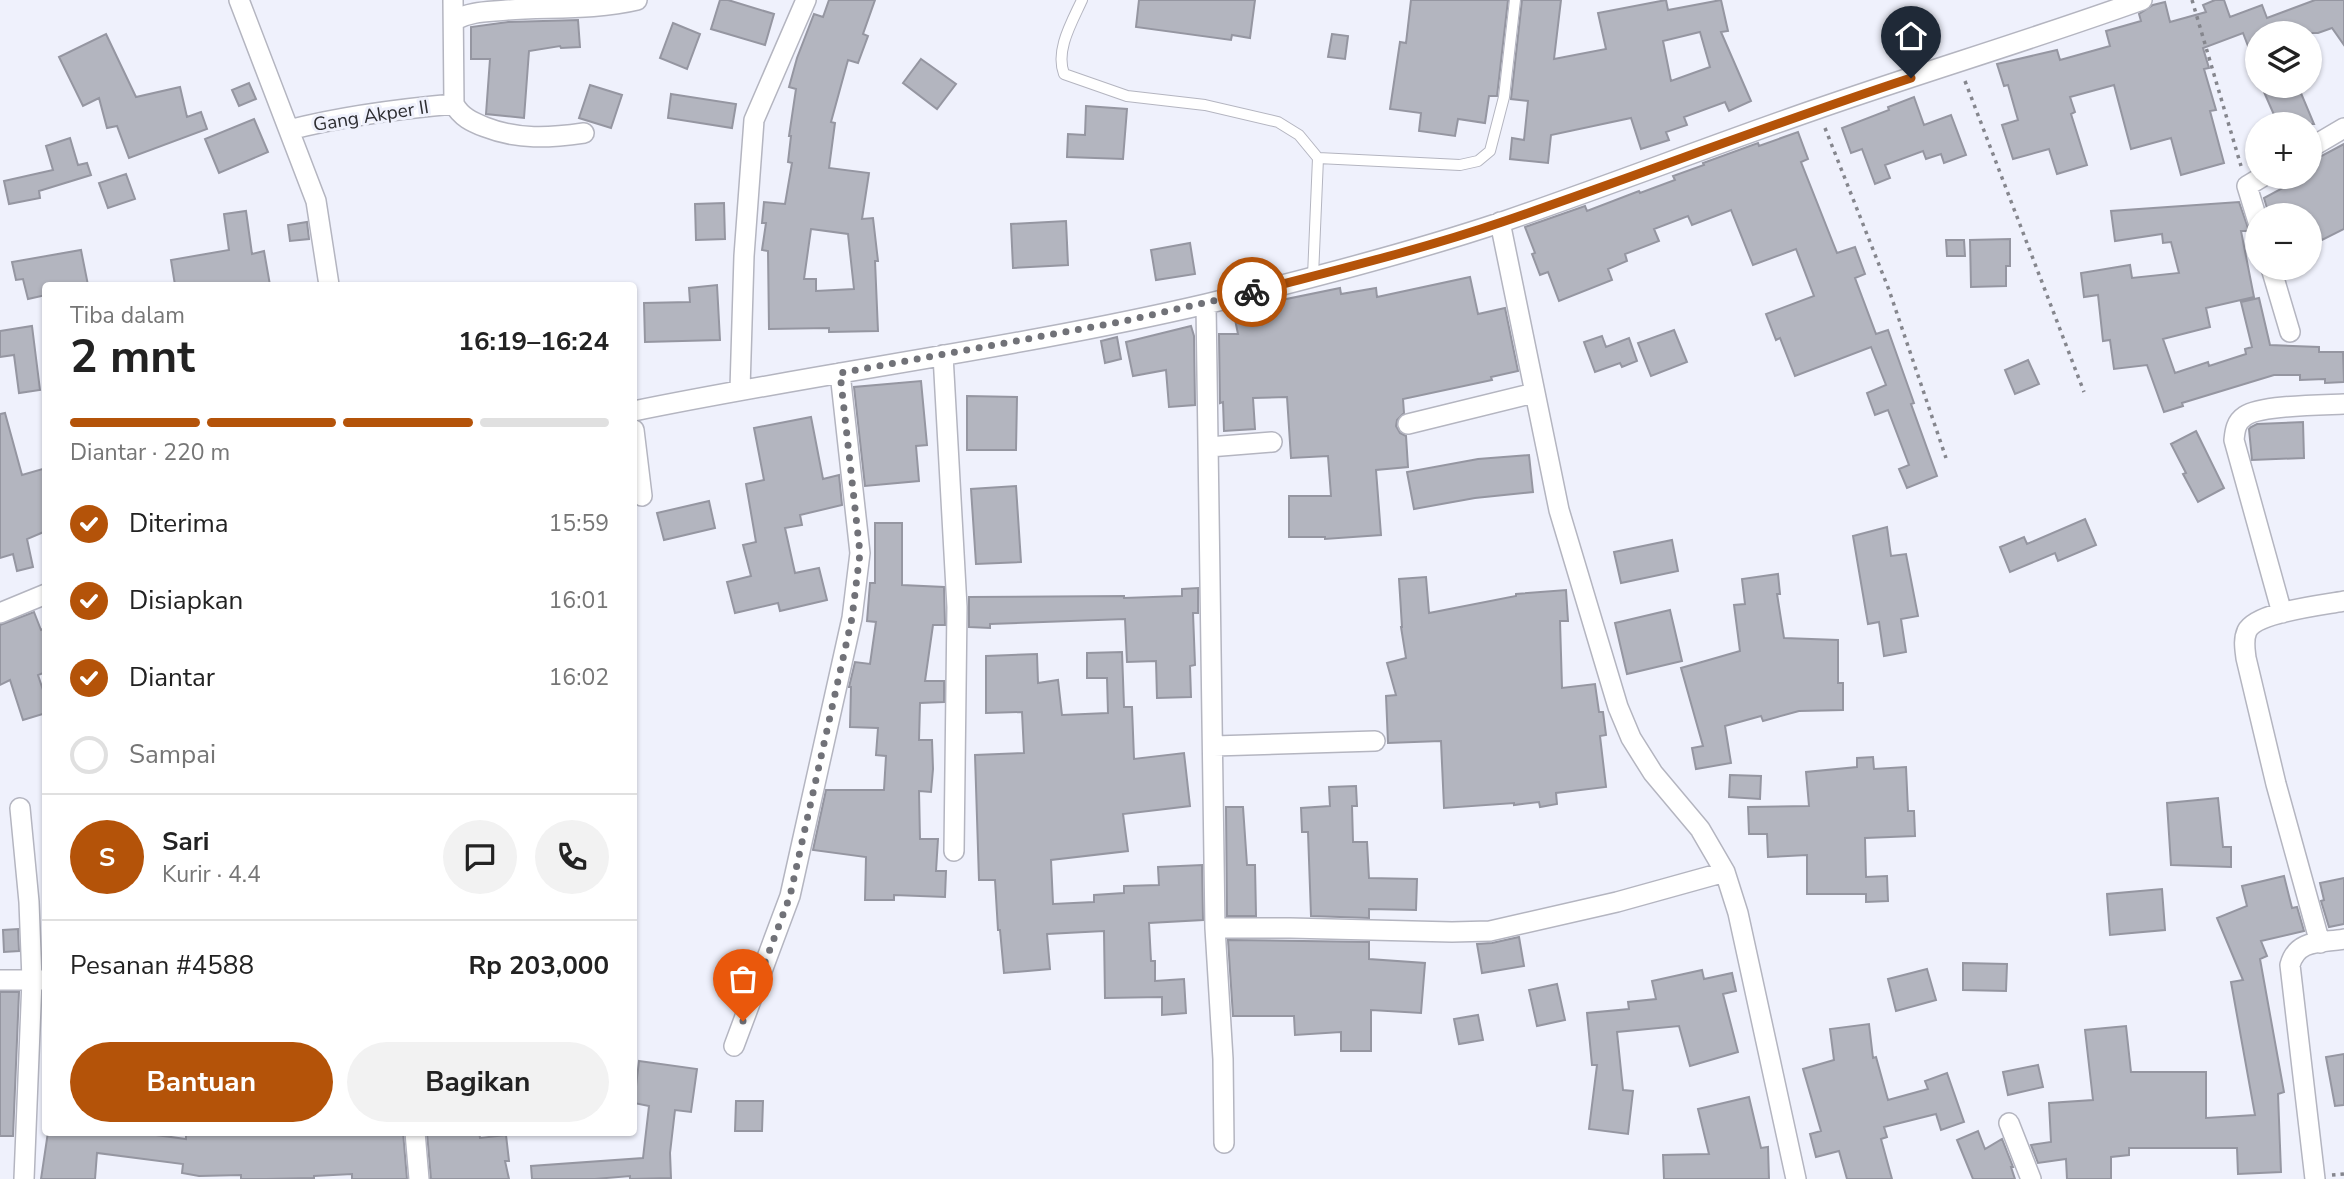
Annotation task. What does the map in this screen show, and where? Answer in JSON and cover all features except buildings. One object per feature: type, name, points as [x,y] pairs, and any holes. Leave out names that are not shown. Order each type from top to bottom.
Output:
[{"type":"street","points":[[239,0],[316,201],[329,282]]},
{"type":"street","name":"Gang Akper II","points":[[289,130],[380,112],[454,104],[453,0]]},
{"type":"street","points":[[455,20],[466,13],[609,6],[637,0]]},
{"type":"street","points":[[740,389],[744,256],[754,120],[806,0]]},
{"type":"street","points":[[637,410],[1206,304],[1313,276],[1500,222],[1818,108],[2142,0]]},
{"type":"street","points":[[454,104],[467,120],[497,132],[521,137],[551,138],[584,133]]},
{"type":"street","points":[[2322,141],[2344,128]]},
{"type":"street","points":[[1500,222],[1559,510],[1618,707],[1632,738],[1653,773],[1700,829],[1725,872],[1738,913],[1796,1179]]},
{"type":"street","points":[[2275,280],[2290,332]]},
{"type":"street","points":[[1206,304],[1215,928],[1223,1059],[1224,1143]]},
{"type":"street","points":[[943,355],[957,607],[954,851]]},
{"type":"street","points":[[734,1046],[790,896],[852,618],[860,553],[840,373]]},
{"type":"street","points":[[1408,424],[1534,393]]},
{"type":"street","points":[[2282,613],[2234,440],[2236,426],[2246,415],[2266,410],[2344,404]]},
{"type":"street","points":[[1209,447],[1272,442]]},
{"type":"street","points":[[637,455],[642,496]]},
{"type":"street","points":[[0,613],[42,596]]},
{"type":"street","points":[[2320,943],[2276,784],[2244,640],[2247,629],[2256,621],[2344,601]]},
{"type":"street","points":[[1214,746],[1375,741]]},
{"type":"street","points":[[20,808],[39,980],[24,1179]]},
{"type":"street","points":[[1215,928],[1490,931],[1617,902],[1725,872]]},
{"type":"street","points":[[2312,1179],[2290,965],[2293,954],[2299,947],[2344,939]]},
{"type":"street","points":[[0,980],[39,980]]},
{"type":"street","points":[[2009,1123],[2031,1179]]},
{"type":"street","points":[[415,1136],[419,1179]]},
{"type":"lane","points":[[1082,0],[1065,42],[1061,61],[1064,74],[1127,96],[1205,105],[1278,122],[1299,135],[1318,158],[1313,276]]},
{"type":"lane","points":[[1318,158],[1461,165],[1478,161],[1490,151],[1504,97],[1515,0]]},
{"type":"path","points":[[2192,0],[2245,155]]},
{"type":"path","points":[[1958,62],[2084,391]]},
{"type":"path","points":[[1818,108],[1889,290],[1946,458]]},
{"type":"way so far","points":[[743,1021],[790,896],[852,618],[860,553],[840,373],[1120,322],[1252,292]]},
{"type":"route","points":[[1252,292],[1374,260],[1500,222],[1818,108],[1911,78]]}]
